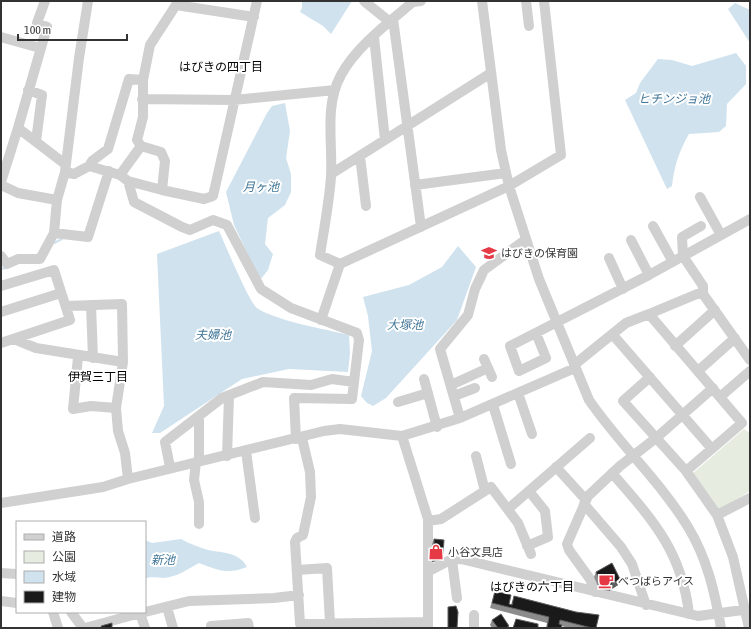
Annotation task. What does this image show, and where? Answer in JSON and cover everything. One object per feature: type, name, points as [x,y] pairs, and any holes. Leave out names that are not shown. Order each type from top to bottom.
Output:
[{"type":"street","points":[[1,182],[47,27],[37,23],[45,1]]},
{"type":"street","points":[[14,282],[4,260],[40,259],[54,233],[57,200],[65,168],[88,1]]},
{"type":"street","points":[[89,166],[109,170],[124,178],[162,190],[204,199],[213,196],[257,1]]},
{"type":"street","points":[[364,1],[392,20],[421,226]]},
{"type":"street","points":[[340,264],[320,255],[331,174],[330,115],[335,90],[341,75],[357,52],[413,2],[421,1]]},
{"type":"street","points":[[482,1],[506,173],[525,240],[574,367],[589,400],[599,415],[668,497],[689,528],[709,573],[721,628]]},
{"type":"street","points":[[526,1],[529,26]]},
{"type":"street","points":[[321,320],[340,264],[509,186],[561,155],[544,1]]},
{"type":"street","points":[[162,190],[165,161],[160,152],[141,146],[137,140],[143,117],[143,80],[150,45],[176,3],[254,17]]},
{"type":"street","points":[[1,37],[40,48]]},
{"type":"street","points":[[374,37],[385,140]]},
{"type":"street","points":[[331,174],[491,73]]},
{"type":"street","points":[[18,128],[36,141],[65,168],[74,174],[89,166],[92,161],[108,149],[129,79],[143,80]]},
{"type":"street","points":[[28,90],[42,94],[36,141]]},
{"type":"street","points":[[142,99],[234,100],[335,90]]},
{"type":"street","points":[[124,178],[141,146]]},
{"type":"street","points":[[360,156],[366,206]]},
{"type":"street","points":[[54,233],[88,237],[109,170]]},
{"type":"street","points":[[415,184],[506,173]]},
{"type":"street","points":[[124,178],[134,202],[182,227],[190,230],[213,220],[227,225],[261,288],[291,308],[357,333],[359,340],[352,399],[294,398],[299,438],[310,472],[311,496],[303,535],[297,538],[295,542],[300,624],[428,625],[428,521],[402,436]]},
{"type":"street","points":[[1,185],[18,193],[57,200]]},
{"type":"street","points":[[700,197],[721,235]]},
{"type":"street","points":[[536,333],[649,276],[750,219]]},
{"type":"street","points":[[653,226],[673,262]]},
{"type":"street","points":[[701,226],[682,237],[683,256],[703,286],[703,294],[750,360]]},
{"type":"street","points":[[460,418],[440,350],[468,314],[476,288],[484,270],[525,240]]},
{"type":"street","points":[[631,240],[649,276]]},
{"type":"street","points":[[609,258],[623,289]]},
{"type":"street","points":[[1,286],[54,270],[70,320],[1,343]]},
{"type":"street","points":[[1,312],[61,293]]},
{"type":"street","points":[[1,503],[103,488],[128,478],[170,467],[227,456],[324,431],[340,429],[402,436],[437,427],[493,405],[574,367],[626,324],[697,294],[703,294]]},
{"type":"street","points":[[66,306],[122,304],[123,362],[116,408],[118,431],[125,453],[128,478]]},
{"type":"street","points":[[91,305],[93,358]]},
{"type":"street","points":[[675,346],[715,310]]},
{"type":"street","points":[[649,314],[720,397],[746,420],[686,471]]},
{"type":"street","points":[[612,335],[683,414],[712,449]]},
{"type":"street","points":[[698,371],[735,338]]},
{"type":"street","points":[[14,339],[36,348],[78,356],[123,362]]},
{"type":"street","points":[[78,356],[73,409],[91,406],[116,408]]},
{"type":"street","points":[[451,384],[486,363],[492,377]]},
{"type":"street","points":[[720,397],[750,371]]},
{"type":"street","points":[[650,377],[623,401],[686,471],[717,515],[733,557],[748,609],[749,628]]},
{"type":"street","points":[[170,467],[165,442],[222,398],[263,382],[311,385],[332,379],[354,382]]},
{"type":"street","points":[[424,379],[437,427]]},
{"type":"street","points":[[454,396],[475,388]]},
{"type":"street","points":[[595,592],[590,579],[569,550],[567,544],[585,502],[612,473],[656,438],[712,388]]},
{"type":"street","points":[[398,402],[428,393]]},
{"type":"street","points":[[518,393],[532,434]]},
{"type":"street","points":[[227,456],[229,396]]},
{"type":"street","points":[[493,405],[511,464]]},
{"type":"street","points":[[199,416],[197,461],[194,480],[200,502],[199,524]]},
{"type":"street","points":[[508,510],[590,438]]},
{"type":"street","points":[[246,451],[254,518]]},
{"type":"street","points":[[476,456],[485,491]]},
{"type":"street","points":[[556,467],[621,547],[632,564],[646,605]]},
{"type":"street","points":[[612,473],[648,514],[666,542],[682,577],[689,614]]},
{"type":"street","points":[[428,521],[441,519],[491,487],[518,523],[529,550],[548,537],[545,512],[529,491]]},
{"type":"street","points":[[717,515],[750,498]]},
{"type":"street","points":[[429,571],[452,560],[461,559],[646,605],[698,616],[748,609]]},
{"type":"street","points":[[452,560],[457,598]]},
{"type":"street","points":[[297,570],[327,568],[335,625]]},
{"type":"street","points":[[1,573],[16,574]]},
{"type":"street","points":[[146,611],[189,601],[274,598],[299,595]]},
{"type":"street","points":[[1,601],[16,603]]},
{"type":"street","points":[[167,607],[173,628]]},
{"type":"street","points":[[53,613],[58,628]]},
{"type":"street","points":[[72,613],[84,628],[114,624],[141,613]]},
{"type":"street","points":[[143,613],[145,628]]},
{"type":"street","points":[[474,615],[474,628]]},
{"type":"street","points":[[211,628],[211,626],[248,623],[249,628]]},
{"type":"green space","points":[[744,429],[750,433],[750,491],[718,511],[692,474]]},
{"type":"water","points":[[302,1],[352,1],[331,34],[323,26],[300,12],[302,8]]},
{"type":"water","points":[[735,3],[750,10],[750,43],[728,9]]},
{"type":"water","name":"ヒチンジョ池","points":[[736,53],[746,66],[746,84],[727,104],[726,126],[719,132],[689,134],[678,159],[672,186],[667,189],[625,100],[636,93],[640,83],[658,59],[672,60],[692,66]]},
{"type":"water","name":"月ヶ池","points":[[285,103],[290,131],[286,158],[291,174],[291,192],[285,205],[268,218],[265,244],[273,254],[268,270],[260,280],[234,225],[226,192],[267,113],[272,106]]},
{"type":"water","name":"夫婦池","points":[[219,231],[243,284],[253,304],[257,308],[265,313],[288,321],[349,335],[350,353],[348,372],[289,369],[242,379],[160,433],[152,433],[164,406],[157,254]]},
{"type":"water","name":"大塚池","points":[[458,246],[476,267],[457,320],[386,398],[373,406],[367,403],[361,396],[372,351],[368,316],[363,297],[409,285],[442,267]]},
{"type":"water","name":"新池","points":[[181,539],[208,550],[230,554],[240,558],[247,567],[234,571],[223,571],[199,563],[173,576],[146,579],[146,540],[152,543]]},
{"type":"building","points":[[434,539],[444,540],[443,554],[434,557]]},
{"type":"building","points":[[612,563],[620,579],[610,585],[601,583],[596,572]]},
{"type":"building","points":[[495,591],[511,595],[509,604],[512,605],[514,596],[576,612],[599,615],[596,628],[560,620],[559,624],[562,625],[561,628],[547,628],[549,617],[492,603]]},
{"type":"building","points":[[456,606],[458,612],[457,628],[448,628],[448,607]]},
{"type":"building","points":[[501,614],[509,626],[506,628],[498,628],[492,620]]},
{"type":"building","points":[[516,619],[538,624],[538,628],[513,628]]},
{"type":"building","points":[[112,623],[112,628],[102,628],[101,626]]},
{"type":"waterway","points":[[54,243],[62,239]]},
{"type":"waterway","points":[[1,269],[6,268]]},
{"type":"place","name":"はびきの保育園","points":[[489,253]]},
{"type":"place","name":"小谷文具店","points":[[436,552]]},
{"type":"place","name":"べつばらアイス","points":[[606,581]]},
{"type":"district","name":"はびきの四丁目","points":[[221,67]]},
{"type":"district","name":"伊賀三丁目","points":[[98,377]]},
{"type":"district","name":"はびきの六丁目","points":[[532,587]]}]
